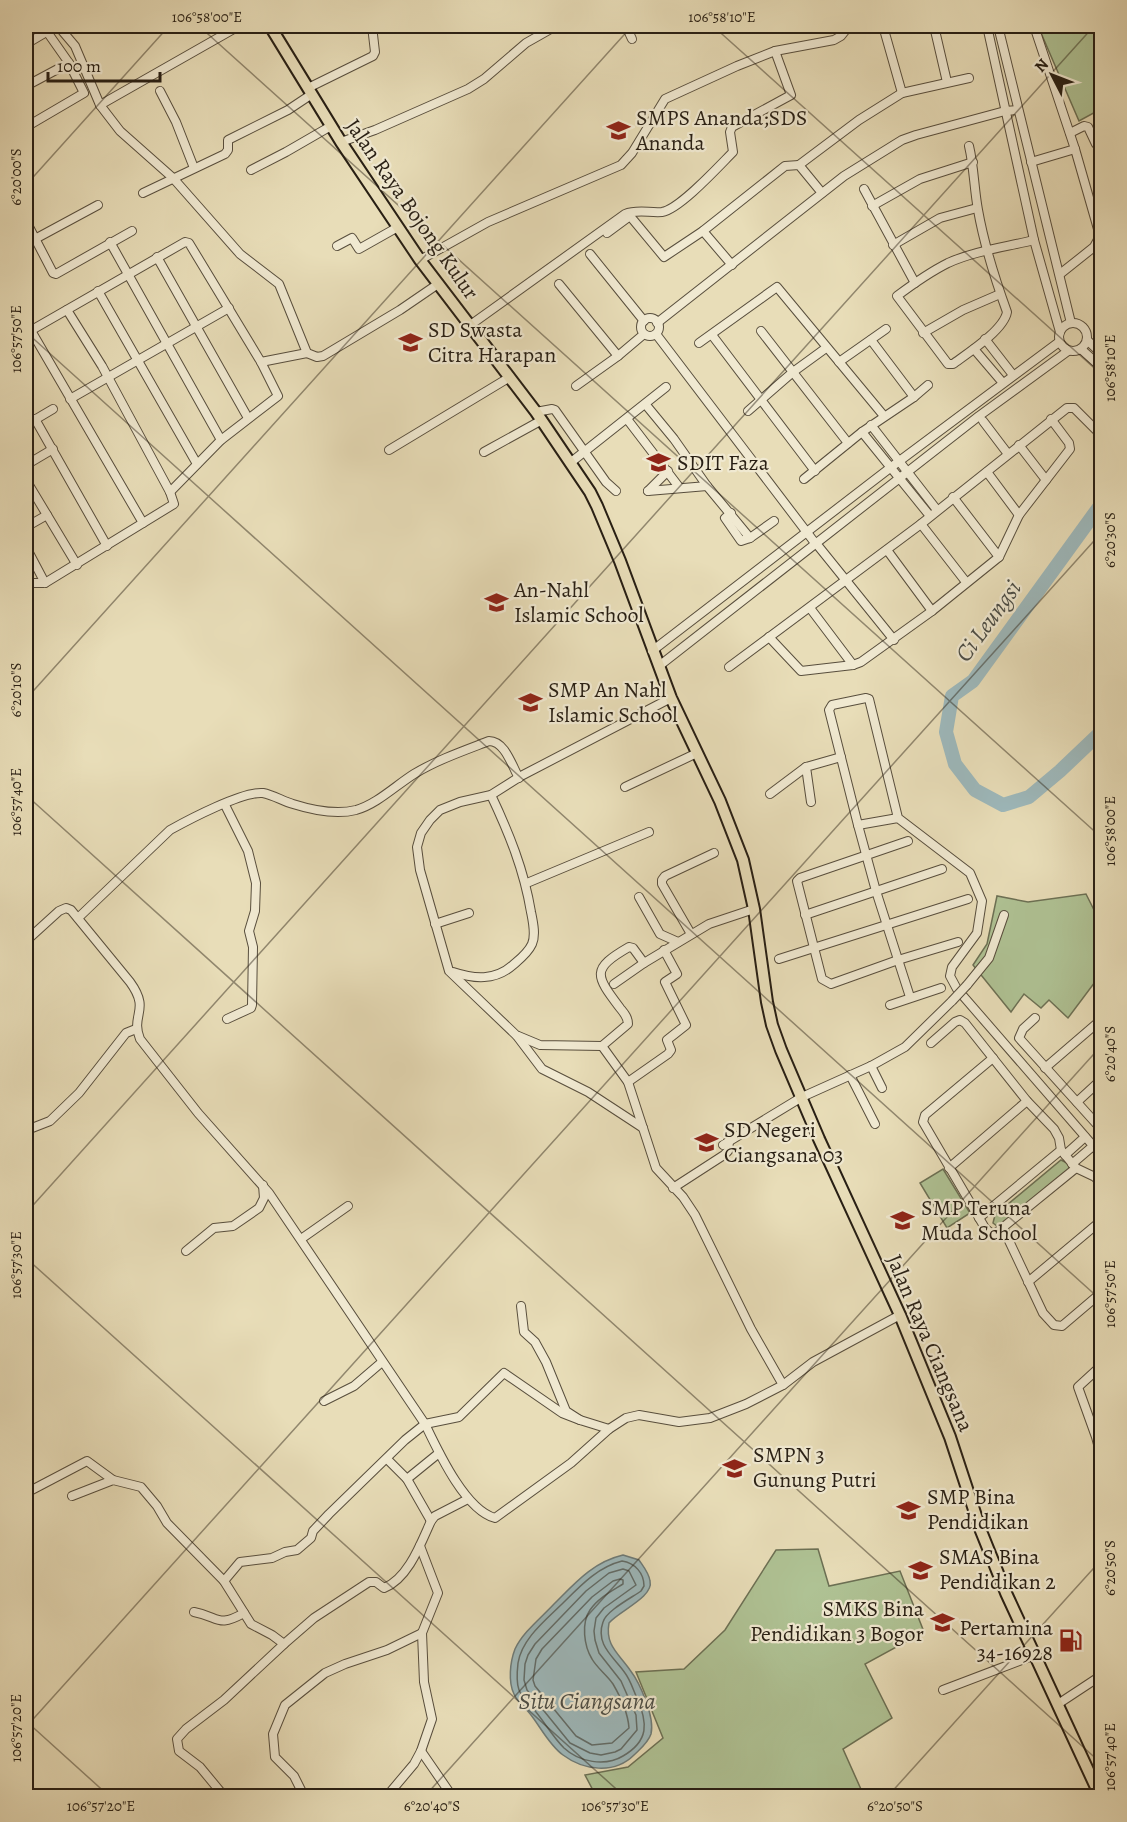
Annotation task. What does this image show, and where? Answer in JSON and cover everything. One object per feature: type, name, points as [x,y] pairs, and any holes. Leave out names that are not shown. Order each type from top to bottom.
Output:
[{"type":"main road","name":"Jalan Raya Bojong Kulur","points":[[270,26],[341,142],[420,260],[539,416],[590,492],[620,561],[671,698]]},
{"type":"main road","name":"Jalan Raya Ciangsana","points":[[671,698],[720,801],[738,846],[754,909],[772,1025],[819,1139],[900,1315],[950,1437],[981,1531],[1006,1593],[1100,1797]]},
{"type":"street","points":[[58,26],[75,46],[100,105],[120,131],[173,178],[240,254],[279,284],[307,353]]},
{"type":"street","points":[[100,105],[239,26]]},
{"type":"street","points":[[143,193],[225,154],[228,150],[228,140],[288,110],[310,91],[373,56],[375,52],[372,26]]},
{"type":"street","points":[[341,142],[375,130],[476,84],[526,43],[556,26]]},
{"type":"street","points":[[626,26],[632,39]]},
{"type":"street","points":[[420,260],[488,222],[621,165],[633,153],[665,99],[775,51],[834,40],[849,26]]},
{"type":"street","points":[[883,26],[902,93]]},
{"type":"street","points":[[934,26],[947,82]]},
{"type":"street","points":[[652,651],[899,461],[1059,342],[1060,332],[1034,240],[987,26]]},
{"type":"street","points":[[998,26],[1071,323]]},
{"type":"street","points":[[1034,26],[1070,133],[1100,236],[1094,247],[1060,274]]},
{"type":"street","points":[[26,45],[46,28],[69,63],[84,93],[26,127]]},
{"type":"street","points":[[469,326],[624,213],[634,210],[663,212],[697,189],[733,152],[730,132],[732,127],[791,95],[775,51]]},
{"type":"street","points":[[26,86],[69,63]]},
{"type":"street","points":[[607,233],[630,216],[664,257],[703,231],[785,166],[799,165],[859,120],[902,93],[969,78]]},
{"type":"street","points":[[160,91],[181,132],[194,168]]},
{"type":"street","points":[[657,323],[852,170],[902,140],[934,129],[1005,111],[1018,110]]},
{"type":"street","points":[[251,170],[331,126]]},
{"type":"street","points":[[1070,133],[1084,126],[1088,127],[1096,144],[1101,147]]},
{"type":"street","points":[[969,146],[973,162],[977,208],[987,251],[1007,312],[1006,316],[974,349],[953,364],[948,364],[897,296],[949,263],[987,251],[1034,240]]},
{"type":"street","points":[[1031,162],[1075,149]]},
{"type":"street","points":[[872,206],[920,179],[973,162]]},
{"type":"street","points":[[799,165],[822,194]]},
{"type":"street","points":[[864,189],[915,283]]},
{"type":"street","points":[[35,239],[98,205]]},
{"type":"street","points":[[893,245],[940,218],[977,208]]},
{"type":"street","points":[[26,221],[53,273],[56,274],[132,231]]},
{"type":"street","points":[[337,246],[352,238],[359,249],[398,227]]},
{"type":"street","points":[[703,231],[732,265]]},
{"type":"street","points":[[110,242],[221,440]]},
{"type":"street","points":[[30,331],[127,273],[188,242],[261,362],[278,396],[221,440],[170,492]]},
{"type":"street","points":[[590,254],[644,321]]},
{"type":"street","points":[[157,258],[248,418]]},
{"type":"street","points":[[261,362],[307,353],[317,357],[323,356],[400,310],[438,284]]},
{"type":"street","points":[[559,284],[618,356]]},
{"type":"street","points":[[699,343],[777,287],[884,416]]},
{"type":"street","points":[[99,291],[197,464]]},
{"type":"street","points":[[923,333],[963,310],[1000,294]]},
{"type":"street","points":[[70,399],[229,308]]},
{"type":"street","points":[[26,583],[45,583],[173,505],[174,502],[108,378],[67,310]]},
{"type":"street","points":[[651,319],[657,323],[659,327],[656,334],[650,336],[644,334],[641,327],[644,321],[651,319]]},
{"type":"street","points":[[26,322],[143,523]]},
{"type":"street","points":[[1060,332],[1071,323],[1080,325],[1086,332],[1087,340],[1101,354]]},
{"type":"street","points":[[839,363],[886,328]]},
{"type":"street","points":[[761,331],[848,443]]},
{"type":"street","points":[[576,386],[644,334]]},
{"type":"street","points":[[656,334],[817,545],[894,640]]},
{"type":"street","points":[[712,335],[814,471]]},
{"type":"street","points":[[985,339],[1013,375]]},
{"type":"street","points":[[872,340],[914,397]]},
{"type":"street","points":[[659,666],[817,545],[979,416],[1068,351],[1081,349],[1087,340]]},
{"type":"street","points":[[1059,342],[1068,351]]},
{"type":"street","points":[[748,411],[793,372],[826,348]]},
{"type":"street","points":[[974,349],[1003,383]]},
{"type":"street","points":[[1081,349],[1101,368]]},
{"type":"street","points":[[388,450],[510,377]]},
{"type":"street","points":[[804,479],[862,432],[928,385]]},
{"type":"street","points":[[570,463],[666,387]]},
{"type":"street","points":[[646,405],[674,439],[707,486],[731,513],[725,518],[741,541],[750,538],[774,521]]},
{"type":"street","points":[[729,667],[921,524],[953,496],[1071,406],[1096,430],[1101,431]]},
{"type":"street","points":[[26,424],[53,409]]},
{"type":"street","points":[[484,452],[552,409],[606,482],[616,491]]},
{"type":"street","points":[[35,419],[107,546]]},
{"type":"street","points":[[769,638],[801,671],[854,665],[894,640],[932,611],[999,557],[1019,515],[1071,447],[1052,419]]},
{"type":"street","points":[[627,420],[679,487]]},
{"type":"street","points":[[983,422],[1008,454]]},
{"type":"street","points":[[872,425],[937,510]]},
{"type":"street","points":[[862,432],[930,516]]},
{"type":"street","points":[[1019,445],[1046,480]]},
{"type":"street","points":[[26,465],[53,449]]},
{"type":"street","points":[[668,471],[648,491],[707,486]]},
{"type":"street","points":[[987,472],[1019,515]]},
{"type":"street","points":[[26,480],[77,565]]},
{"type":"street","points":[[953,496],[999,557]]},
{"type":"street","points":[[26,527],[47,515]]},
{"type":"street","points":[[921,524],[966,582]]},
{"type":"street","points":[[26,548],[45,583]]},
{"type":"street","points":[[886,550],[932,611]]},
{"type":"street","points":[[810,608],[854,665]]},
{"type":"street","points":[[643,1128],[604,1101],[542,1069],[516,1035],[449,971],[420,870],[417,847],[421,833],[440,810],[459,802],[491,795],[671,698]]},
{"type":"street","points":[[910,997],[865,855],[829,710],[831,707],[866,698],[869,699],[898,818],[970,873],[982,901],[977,933],[952,968],[950,976],[957,989],[1101,1156]]},
{"type":"street","points":[[78,918],[170,830],[186,821],[260,793],[293,804],[339,812],[357,809],[374,802],[415,773],[489,741],[494,741],[502,747],[519,778]]},
{"type":"street","points":[[625,787],[697,753]]},
{"type":"street","points":[[770,794],[806,767],[841,757]]},
{"type":"street","points":[[806,767],[811,802]]},
{"type":"street","points":[[449,971],[472,978],[484,978],[507,971],[526,954],[533,942],[534,928],[526,883],[507,829],[491,795]]},
{"type":"street","points":[[225,805],[249,850],[255,883],[255,911],[249,931],[253,947],[252,1005],[251,1008],[227,1018]]},
{"type":"street","points":[[858,825],[898,818]]},
{"type":"street","points":[[526,883],[649,832]]},
{"type":"street","points":[[908,841],[800,878],[797,886],[822,980],[831,984],[958,942]]},
{"type":"street","points":[[691,934],[662,884],[662,880],[665,876],[714,853]]},
{"type":"street","points":[[805,915],[942,869]]},
{"type":"street","points":[[639,897],[660,934],[678,942]]},
{"type":"street","points":[[779,959],[968,899]]},
{"type":"street","points":[[26,941],[62,909],[71,910],[78,918],[139,994],[141,1008],[136,1029],[140,1040],[198,1113],[263,1185],[425,1424],[439,1453],[468,1499],[489,1516],[495,1518],[571,1463],[609,1429],[627,1418],[639,1415],[679,1422],[710,1418],[746,1404],[783,1385],[813,1362],[900,1315]]},
{"type":"street","points":[[614,984],[664,950],[709,924],[754,909]]},
{"type":"street","points":[[435,924],[469,913]]},
{"type":"street","points":[[673,1188],[728,1151],[726,1143],[802,1096],[871,1066],[905,1047],[952,1001],[989,958],[1004,915]]},
{"type":"street","points":[[516,1035],[540,1045],[602,1046],[628,1024],[625,1015],[604,987],[600,972],[603,965],[629,947],[633,948],[644,963]]},
{"type":"street","points":[[628,1082],[668,1054],[672,1050],[667,1040],[686,1025],[665,982],[677,974],[664,950]]},
{"type":"street","points":[[890,1005],[940,988]]},
{"type":"street","points":[[1035,1018],[1023,1029],[1019,1038],[1101,1130]]},
{"type":"street","points":[[1045,1068],[1101,1019]]},
{"type":"street","points":[[931,1042],[955,1022],[960,1020],[965,1023],[1027,1101],[1054,1130],[1063,1153],[1074,1166],[1095,1177],[1101,1185]]},
{"type":"street","points":[[26,1122],[32,1128],[50,1121],[79,1093],[126,1033],[136,1029]]},
{"type":"street","points":[[602,1046],[628,1082],[656,1167],[695,1215],[751,1329],[783,1385]]},
{"type":"street","points":[[993,1058],[925,1115],[923,1122],[985,1228],[991,1233],[996,1233],[1003,1228],[1074,1166],[1093,1146]]},
{"type":"street","points":[[871,1066],[882,1088]]},
{"type":"street","points":[[850,1075],[875,1124]]},
{"type":"street","points":[[1077,1102],[1101,1079]]},
{"type":"street","points":[[949,1168],[1027,1101]]},
{"type":"street","points":[[979,1218],[1085,1137]]},
{"type":"street","points":[[186,1251],[214,1228],[233,1226],[259,1208],[264,1198],[263,1185]]},
{"type":"street","points":[[301,1239],[348,1206]]},
{"type":"street","points":[[1028,1282],[1101,1220]]},
{"type":"street","points":[[1003,1228],[1043,1313],[1054,1325],[1062,1326],[1101,1292]]},
{"type":"street","points":[[522,1306],[524,1332],[534,1342],[546,1362],[566,1411],[580,1420]]},
{"type":"street","points":[[324,1401],[354,1386],[382,1362]]},
{"type":"street","points":[[1101,1365],[1078,1387],[1099,1436],[1101,1459]]},
{"type":"street","points":[[224,1581],[240,1562],[272,1558],[297,1550],[311,1538],[313,1531],[329,1514],[405,1440],[425,1424],[459,1417],[504,1373],[562,1413],[609,1429]]},
{"type":"street","points":[[407,1479],[439,1453]]},
{"type":"street","points":[[387,1459],[407,1479],[431,1521]]},
{"type":"street","points":[[26,1493],[87,1461],[113,1480],[141,1487],[158,1506],[167,1523],[224,1581],[251,1624],[284,1644]]},
{"type":"street","points":[[72,1496],[113,1480]]},
{"type":"street","points":[[224,1797],[200,1767],[179,1751],[177,1739],[186,1729],[224,1700],[314,1618],[369,1582],[376,1582],[384,1588],[390,1586],[410,1565],[435,1516],[468,1499]]},
{"type":"street","points":[[387,1797],[414,1764],[432,1719],[424,1682],[422,1633],[438,1593],[420,1546]]},
{"type":"street","points":[[194,1612],[221,1622],[228,1621],[244,1612]]},
{"type":"street","points":[[299,1797],[302,1792],[294,1776],[275,1757],[273,1734],[285,1705],[325,1673],[387,1650],[422,1633]]},
{"type":"street","points":[[942,1690],[1035,1655]]},
{"type":"street","points":[[1058,1704],[1101,1675]]},
{"type":"street","points":[[421,1751],[452,1797]]},
{"type":"green space","points":[[1038,26],[1101,26],[1101,109],[1079,121]]},
{"type":"green space","points":[[1086,894],[1101,924],[1101,974],[1068,1018],[1049,1000],[1041,1008],[1024,994],[1011,1012],[973,965],[987,944],[997,896],[1028,902]]},
{"type":"green space","points":[[1061,1160],[1069,1164],[1069,1169],[1001,1229],[993,1223],[995,1215]]},
{"type":"green space","points":[[943,1169],[970,1213],[947,1228],[920,1183]]},
{"type":"green space","points":[[818,1549],[829,1586],[900,1571],[924,1632],[865,1664],[892,1718],[843,1749],[864,1796],[596,1796],[585,1775],[628,1767],[663,1738],[636,1672],[684,1669],[725,1630],[776,1550]]},
{"type":"water","name":"Situ Ciangsana","points":[[623,1555],[639,1560],[646,1570],[650,1587],[647,1593],[609,1623],[608,1631],[611,1643],[642,1691],[651,1719],[651,1734],[644,1746],[617,1766],[589,1767],[571,1760],[558,1751],[529,1712],[517,1700],[511,1684],[511,1666],[515,1649],[523,1637],[569,1588],[594,1568]]},
{"type":"waterway","name":"Ci Leungsi","points":[[1102,503],[973,681],[952,696],[946,732],[955,764],[975,790],[1003,805],[1029,797],[1102,731]]},
{"type":"place","name":"SMPS Ananda;SDS Ananda","points":[[618,131]]},
{"type":"place","name":"SD Swasta Citra Harapan","points":[[410,343]]},
{"type":"place","name":"SDIT Faza","points":[[659,463]]},
{"type":"place","name":"An-Nahl Islamic School","points":[[496,603]]},
{"type":"place","name":"SMP An Nahl Islamic School","points":[[530,703]]},
{"type":"place","name":"SD Negeri Ciangsana 03","points":[[706,1143]]},
{"type":"place","name":"SMP Teruna Muda School","points":[[903,1221]]},
{"type":"place","name":"SMPN 3 Gunung Putri","points":[[735,1468]]},
{"type":"place","name":"SMP Bina Pendidikan","points":[[909,1510]]},
{"type":"place","name":"SMAS Bina Pendidikan 2","points":[[921,1570]]},
{"type":"place","name":"SMKS Bina Pendidikan 3 Bogor","points":[[942,1622]]},
{"type":"place","name":"Pertamina 34-16928","points":[[1071,1641]]}]
